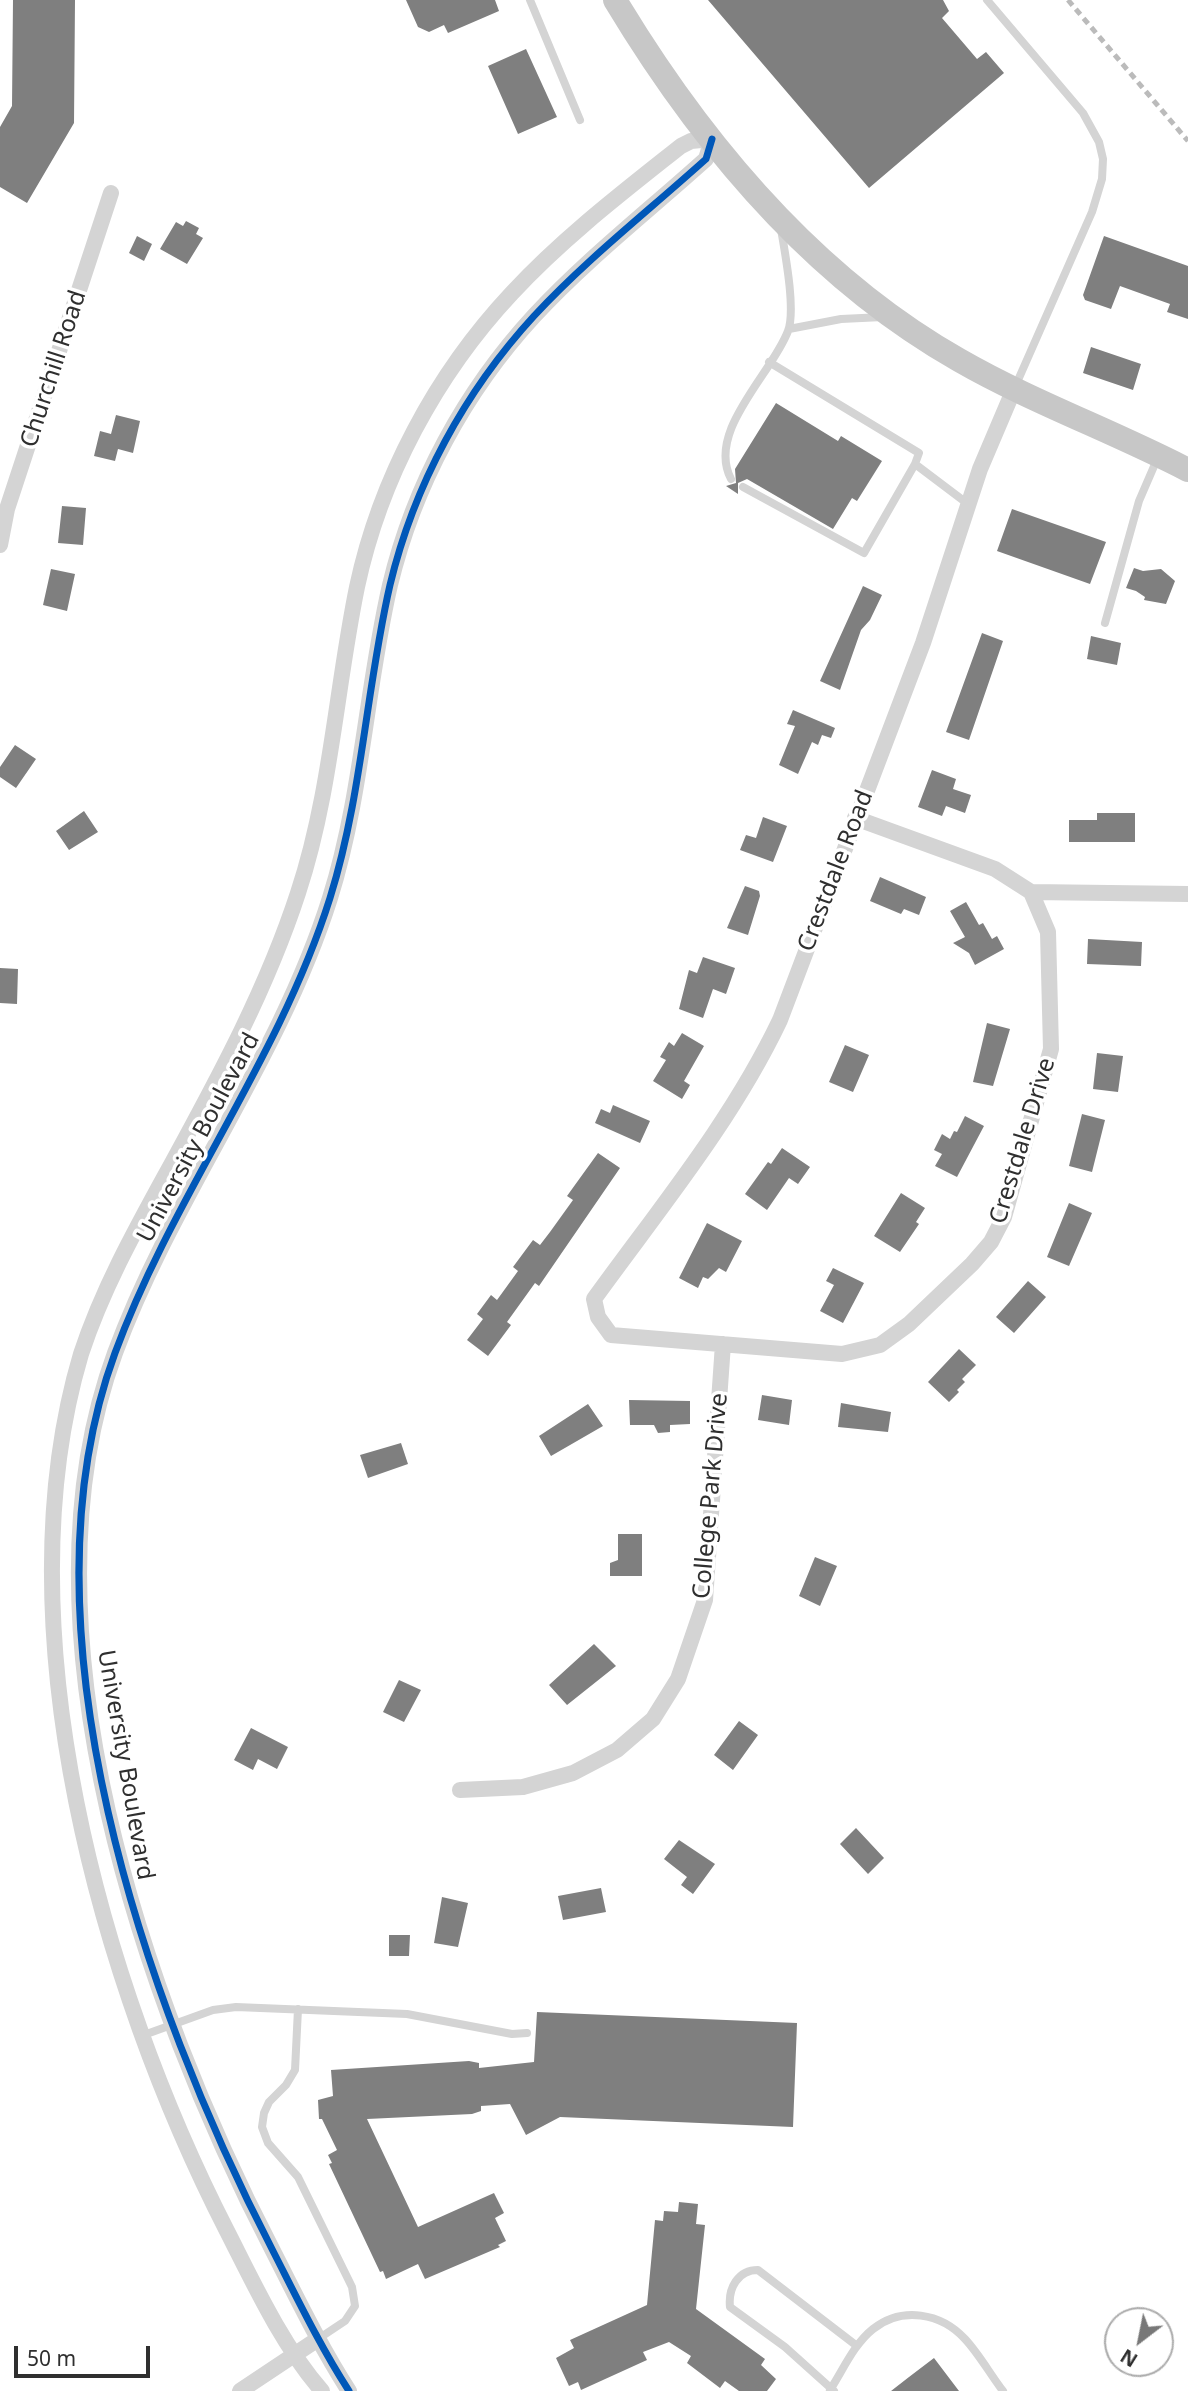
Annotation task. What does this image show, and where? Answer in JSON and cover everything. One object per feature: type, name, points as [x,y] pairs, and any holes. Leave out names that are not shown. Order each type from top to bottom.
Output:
[{"type":"main road","points":[[615,0],[654,60],[712,139],[780,220],[852,288],[958,360],[1014,389],[1188,468]]},
{"type":"street","name":"University Boulevard","points":[[322,2391],[294,2353],[215,2208],[187,2149],[141,2036],[88,1861],[65,1748],[51,1643],[48,1590],[51,1492],[58,1443],[82,1351],[117,1267],[243,1031],[282,938],[312,846],[323,798],[359,579],[380,511],[408,443],[453,367],[511,294],[578,231],[681,146],[691,141],[712,139],[706,159],[698,167],[565,285],[527,324],[480,385],[437,457],[405,533],[390,586],[354,805],[332,889],[312,949],[271,1045],[145,1280],[105,1383],[89,1449],[83,1495],[79,1589],[97,1743],[119,1853],[171,2025],[216,2136],[318,2339],[349,2391]]},
{"type":"street","name":"Churchill Road","points":[[0,545],[7,509],[111,193]]},
{"type":"street","name":"Crestdale Road","points":[[598,1317],[594,1299],[729,1113],[759,1065],[780,1020],[923,643],[968,504],[1014,389]]},
{"type":"street","points":[[855,818],[995,869],[1031,892],[1188,894]]},
{"type":"street","name":"Crestdale Drive","points":[[598,1317],[611,1335],[842,1354],[880,1345],[909,1324],[972,1264],[991,1242],[1003,1217],[1051,1049],[1048,932],[1031,892]]},
{"type":"street","name":"College Park Drive","points":[[460,1790],[523,1787],[584,1768],[617,1750],[653,1719],[678,1679],[705,1600],[723,1344]]},
{"type":"street","points":[[240,2391],[318,2339]]},
{"type":"lane","points":[[530,0],[580,120]]},
{"type":"lane","points":[[987,0],[1083,113],[1099,142],[1103,159],[1102,178],[1091,212],[1014,389]]},
{"type":"lane","points":[[730,479],[726,438],[789,329],[789,279],[780,220]]},
{"type":"lane","points":[[789,329],[841,319],[891,317]]},
{"type":"lane","points":[[743,487],[863,553],[919,453],[769,362]]},
{"type":"lane","points":[[1105,623],[1139,501],[1161,456]]},
{"type":"lane","points":[[915,464],[968,504]]},
{"type":"lane","points":[[141,2036],[213,2010],[236,2007],[407,2014],[512,2034],[527,2033]]},
{"type":"lane","points":[[298,2009],[295,2070],[286,2085],[269,2102],[262,2127],[268,2143],[298,2177],[352,2287],[355,2306],[345,2321],[318,2339]]},
{"type":"lane","points":[[857,2346],[758,2270],[747,2270],[738,2277],[729,2297],[730,2307],[832,2390],[857,2346],[874,2328],[895,2317],[918,2314],[943,2320],[965,2339],[1003,2391]]},
{"type":"building","points":[[13,0],[75,0],[74,123],[27,203],[0,187],[0,127],[12,106]]},
{"type":"building","points":[[406,0],[495,0],[499,11],[448,33],[444,25],[429,32],[418,27]]},
{"type":"building","points":[[708,0],[943,0],[949,11],[942,18],[977,59],[986,52],[1004,73],[869,188]]},
{"type":"building","points":[[526,49],[557,117],[518,134],[488,66]]},
{"type":"building","points":[[186,221],[199,228],[196,234],[203,238],[187,264],[160,249],[176,222],[183,226]]},
{"type":"building","points":[[137,236],[152,244],[144,261],[129,253]]},
{"type":"building","points":[[1104,236],[1188,266],[1188,319],[1167,312],[1170,304],[1120,286],[1111,309],[1085,300],[1083,295]]},
{"type":"building","points":[[1091,347],[1141,364],[1133,390],[1083,373]]},
{"type":"building","points":[[776,403],[838,441],[841,436],[882,461],[857,501],[852,498],[833,529],[747,479],[738,483],[738,494],[726,486],[736,483],[735,469]]},
{"type":"building","points":[[116,415],[140,421],[133,453],[118,449],[115,461],[94,456],[100,431],[111,434]]},
{"type":"building","points":[[62,506],[86,508],[83,545],[58,543]]},
{"type":"building","points":[[1012,509],[1106,542],[1090,584],[997,551]]},
{"type":"building","points":[[1134,568],[1143,571],[1161,569],[1175,581],[1166,604],[1144,600],[1145,597],[1136,591],[1126,588]]},
{"type":"building","points":[[51,569],[75,574],[67,611],[43,605]]},
{"type":"building","points":[[863,586],[882,595],[870,620],[861,630],[840,690],[820,681]]},
{"type":"building","points":[[982,633],[1003,641],[969,740],[946,732]]},
{"type":"building","points":[[1091,636],[1121,643],[1117,665],[1087,659]]},
{"type":"building","points":[[793,710],[835,728],[831,738],[822,735],[818,745],[812,742],[798,774],[779,765],[795,726],[787,724]]},
{"type":"building","points":[[15,745],[36,759],[16,788],[0,777],[0,767]]},
{"type":"building","points":[[932,770],[956,779],[953,789],[971,795],[965,813],[946,806],[942,816],[918,807]]},
{"type":"building","points":[[84,811],[98,832],[69,850],[56,831]]},
{"type":"building","points":[[1097,813],[1135,813],[1135,842],[1069,842],[1069,820],[1097,820]]},
{"type":"building","points":[[763,817],[787,826],[773,862],[740,850],[746,835],[756,838]]},
{"type":"building","points":[[880,877],[926,897],[919,915],[904,909],[901,914],[870,901]]},
{"type":"building","points":[[745,886],[759,891],[760,896],[748,935],[727,928]]},
{"type":"building","points":[[966,902],[979,925],[983,923],[992,939],[997,936],[1004,949],[975,965],[969,953],[953,943],[965,937],[950,911]]},
{"type":"building","points":[[1088,939],[1142,942],[1141,966],[1087,964]]},
{"type":"building","points":[[703,957],[735,968],[726,994],[713,989],[703,1018],[679,1009],[689,970],[697,973]]},
{"type":"building","points":[[0,968],[18,969],[17,1004],[0,1003]]},
{"type":"building","points":[[987,1023],[1010,1029],[993,1086],[973,1082]]},
{"type":"building","points":[[682,1033],[704,1046],[684,1081],[690,1085],[682,1099],[653,1081],[666,1060],[660,1057],[669,1042],[674,1046]]},
{"type":"building","points":[[845,1045],[869,1055],[853,1092],[829,1082]]},
{"type":"building","points":[[1097,1053],[1123,1056],[1118,1092],[1093,1089]]},
{"type":"building","points":[[613,1105],[650,1121],[640,1143],[595,1123],[601,1109],[610,1113]]},
{"type":"building","points":[[1082,1114],[1105,1120],[1092,1172],[1069,1166]]},
{"type":"building","points":[[965,1116],[984,1126],[957,1177],[935,1166],[942,1154],[934,1150],[942,1134],[950,1139],[954,1131],[957,1132]]},
{"type":"building","points":[[782,1148],[810,1167],[798,1184],[789,1178],[767,1210],[745,1194],[768,1162],[771,1164]]},
{"type":"building","points":[[598,1153],[620,1168],[539,1286],[535,1283],[507,1322],[511,1325],[488,1356],[467,1340],[483,1319],[477,1314],[491,1295],[497,1300],[518,1271],[513,1267],[533,1240],[540,1245],[550,1232],[573,1200],[567,1196]]},
{"type":"building","points":[[901,1193],[925,1208],[916,1222],[919,1224],[900,1252],[874,1236]]},
{"type":"building","points":[[1069,1203],[1092,1213],[1069,1266],[1047,1257]]},
{"type":"building","points":[[707,1223],[742,1241],[726,1272],[719,1268],[708,1279],[703,1277],[698,1288],[679,1278]]},
{"type":"building","points":[[833,1268],[864,1283],[843,1323],[820,1311],[834,1285],[826,1281]]},
{"type":"building","points":[[1028,1281],[1046,1297],[1014,1333],[996,1317]]},
{"type":"building","points":[[959,1349],[976,1365],[962,1379],[965,1382],[949,1402],[928,1382]]},
{"type":"building","points":[[762,1395],[792,1400],[789,1425],[758,1420]]},
{"type":"building","points":[[629,1400],[690,1401],[690,1424],[670,1425],[670,1432],[658,1433],[654,1425],[630,1425]]},
{"type":"building","points":[[841,1403],[891,1412],[888,1432],[838,1427]]},
{"type":"building","points":[[588,1404],[603,1426],[551,1456],[539,1436]]},
{"type":"building","points":[[401,1443],[408,1464],[368,1478],[360,1455]]},
{"type":"building","points":[[618,1534],[642,1534],[642,1576],[610,1576],[610,1563],[618,1560]]},
{"type":"building","points":[[815,1557],[837,1566],[820,1606],[799,1596]]},
{"type":"building","points":[[594,1644],[616,1666],[567,1705],[549,1685]]},
{"type":"building","points":[[399,1680],[421,1690],[404,1722],[383,1712]]},
{"type":"building","points":[[739,1721],[758,1735],[733,1770],[714,1755]]},
{"type":"building","points":[[251,1728],[288,1747],[277,1769],[258,1759],[253,1770],[234,1760]]},
{"type":"building","points":[[856,1828],[884,1858],[868,1874],[840,1844]]},
{"type":"building","points":[[679,1840],[715,1864],[693,1894],[681,1885],[687,1877],[664,1859]]},
{"type":"building","points":[[601,1888],[606,1912],[563,1920],[558,1896]]},
{"type":"building","points":[[442,1897],[468,1903],[458,1947],[434,1943]]},
{"type":"building","points":[[389,1935],[410,1935],[409,1956],[389,1956]]},
{"type":"building","points":[[537,2012],[797,2023],[793,2127],[560,2117],[526,2135],[510,2104],[481,2106],[481,2111],[472,2114],[367,2119],[418,2227],[494,2193],[504,2213],[495,2218],[506,2241],[498,2245],[500,2247],[425,2279],[418,2264],[386,2279],[383,2271],[380,2272],[329,2164],[332,2163],[328,2155],[337,2150],[322,2119],[319,2119],[318,2100],[333,2096],[331,2070],[469,2061],[479,2063],[479,2068],[534,2062]]},
{"type":"building","points":[[679,2202],[698,2204],[696,2224],[705,2225],[696,2309],[765,2359],[761,2365],[776,2379],[767,2391],[739,2391],[725,2381],[720,2388],[687,2363],[691,2356],[669,2342],[643,2352],[647,2360],[581,2390],[578,2382],[569,2386],[556,2358],[574,2348],[570,2340],[647,2305],[655,2220],[663,2221],[664,2211],[678,2212]]},
{"type":"building","points":[[934,2358],[959,2391],[891,2391],[909,2377]]},
{"type":"railway","points":[[1068,0],[1188,141]]},
{"type":"cycle path","points":[[349,2391],[300,2304],[225,2153],[180,2045],[140,1931],[108,1812],[87,1692],[79,1574],[88,1460],[115,1353],[139,1295],[283,1015],[330,898],[357,782],[390,585],[400,548],[428,476],[464,408],[509,345],[573,277],[706,159],[712,139]]}]
